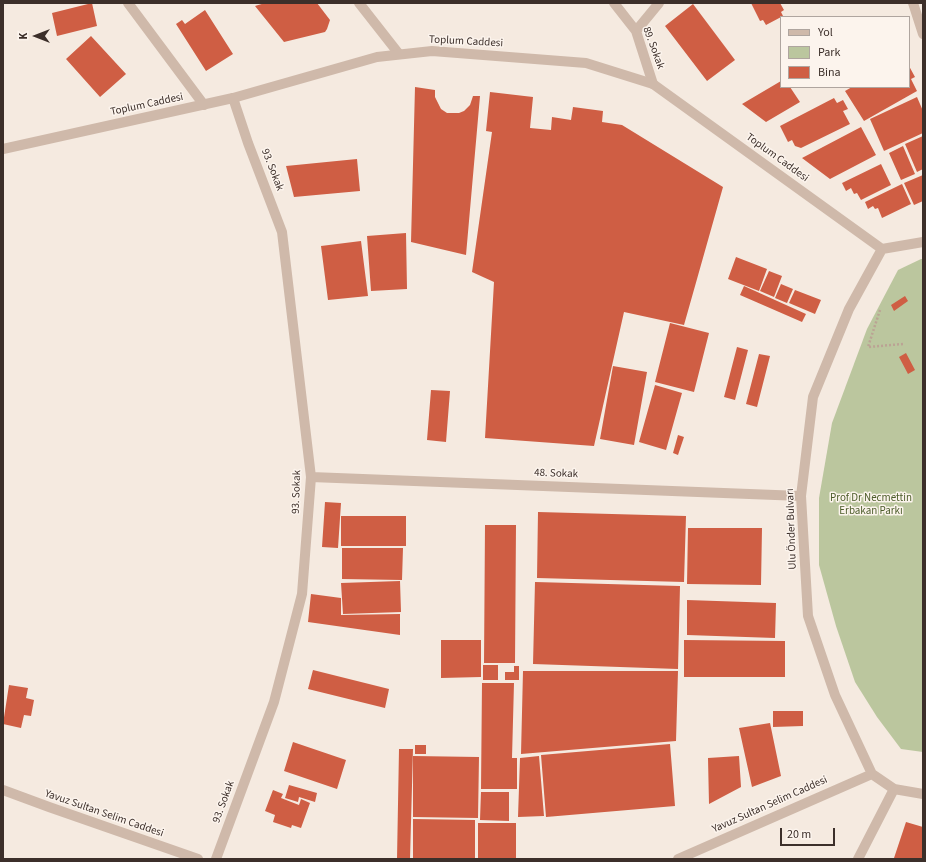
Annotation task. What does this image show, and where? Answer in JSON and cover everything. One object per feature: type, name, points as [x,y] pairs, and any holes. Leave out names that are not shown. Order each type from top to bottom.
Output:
[{"type":"street","points":[[128,3],[204,105]]},
{"type":"street","points":[[359,3],[399,54]]},
{"type":"street","name":"89. Sokak","points":[[614,3],[636,31],[653,84]]},
{"type":"street","points":[[636,31],[659,3]]},
{"type":"street","points":[[913,3],[923,34]]},
{"type":"street","name":"Toplum Caddesi","points":[[3,149],[233,98],[376,57],[432,51],[586,63],[653,84],[882,248]]},
{"type":"street","name":"93. Sokak","points":[[216,859],[274,702],[302,594],[311,477],[282,232],[248,143],[233,98]]},
{"type":"street","points":[[882,248],[923,242]]},
{"type":"street","name":"Ulu Önder Bulvarı","points":[[872,774],[835,695],[808,616],[801,496],[813,397],[849,309],[882,248]]},
{"type":"street","name":"48. Sokak","points":[[311,477],[801,496]]},
{"type":"street","points":[[872,774],[894,789],[923,794]]},
{"type":"street","name":"Yavuz Sultan Selim Caddesi","points":[[678,859],[872,774]]},
{"type":"street","points":[[858,859],[894,789]]},
{"type":"street","name":"Yavuz Sultan Selim Caddesi","points":[[3,790],[198,859]]},
{"type":"path","points":[[880,310],[868,347],[903,344]]},
{"type":"green space","name":"Prof Dr Necmettin Erbakan Parkı","points":[[923,259],[923,752],[901,749],[877,717],[855,682],[836,626],[819,565],[819,498],[832,423],[867,329],[898,270]]},
{"type":"building","points":[[92,3],[97,26],[57,36],[52,13]]},
{"type":"building","points":[[265,3],[317,3],[330,20],[327,29],[325,32],[284,42],[255,6]]},
{"type":"building","points":[[751,3],[780,3],[784,10],[781,12],[783,16],[780,16],[780,18],[766,25],[763,20],[760,21]]},
{"type":"building","points":[[693,4],[735,60],[707,81],[665,26]]},
{"type":"building","points":[[205,10],[233,54],[206,71],[176,24],[182,20],[185,24]]},
{"type":"building","points":[[91,36],[126,74],[100,97],[66,59]]},
{"type":"building","points":[[910,68],[915,77],[911,79],[917,91],[864,121],[845,91],[850,88],[910,88]]},
{"type":"building","points":[[780,82],[780,88],[791,88],[800,102],[766,122],[742,104]]},
{"type":"building","points":[[415,87],[435,90],[435,97],[441,109],[447,113],[459,113],[464,111],[470,105],[473,96],[480,96],[466,255],[411,242]]},
{"type":"building","points":[[490,92],[533,97],[530,128],[551,130],[552,117],[571,120],[573,107],[603,111],[602,122],[622,125],[723,187],[684,325],[624,312],[594,446],[485,438],[494,282],[472,272],[492,132],[486,131]]},
{"type":"building","points":[[917,97],[923,111],[923,133],[884,151],[870,119]]},
{"type":"building","points":[[834,98],[837,103],[843,100],[848,109],[843,111],[850,124],[801,148],[795,146],[792,140],[788,142],[780,126]]},
{"type":"building","points":[[861,127],[876,155],[830,179],[802,158]]},
{"type":"building","points":[[923,136],[923,169],[917,172],[905,144]]},
{"type":"building","points":[[903,146],[915,174],[901,180],[889,153]]},
{"type":"building","points":[[357,159],[360,191],[294,197],[286,166]]},
{"type":"building","points":[[881,164],[891,185],[861,200],[857,193],[854,194],[851,188],[846,191],[842,183]]},
{"type":"building","points":[[923,175],[923,201],[914,205],[904,183]]},
{"type":"building","points":[[902,184],[911,204],[882,218],[878,208],[875,209],[873,206],[868,209],[865,202]]},
{"type":"building","points":[[406,233],[407,289],[371,291],[367,236]]},
{"type":"building","points":[[361,241],[368,296],[328,300],[321,246]]},
{"type":"building","points":[[736,257],[767,269],[759,291],[728,279]]},
{"type":"building","points":[[769,271],[782,276],[774,297],[760,291]]},
{"type":"building","points":[[781,284],[793,289],[787,303],[775,298]]},
{"type":"building","points":[[744,286],[806,314],[802,322],[740,295]]},
{"type":"building","points":[[795,290],[821,300],[815,314],[789,303]]},
{"type":"building","points":[[905,296],[908,301],[894,311],[891,305]]},
{"type":"building","points":[[670,323],[709,333],[694,392],[655,382]]},
{"type":"building","points":[[737,347],[748,350],[735,400],[724,397]]},
{"type":"building","points":[[906,353],[915,370],[908,374],[899,357]]},
{"type":"building","points":[[759,354],[770,356],[757,407],[746,404]]},
{"type":"building","points":[[613,366],[647,372],[634,445],[600,439]]},
{"type":"building","points":[[655,385],[682,393],[666,450],[639,442]]},
{"type":"building","points":[[431,390],[450,391],[446,442],[427,440]]},
{"type":"building","points":[[678,435],[684,437],[678,455],[673,453]]},
{"type":"building","points":[[325,502],[341,503],[338,548],[322,547]]},
{"type":"building","points":[[538,512],[686,516],[684,582],[537,578]]},
{"type":"building","points":[[341,516],[406,516],[406,546],[341,546]]},
{"type":"building","points":[[485,525],[516,525],[515,663],[484,663]]},
{"type":"building","points":[[688,528],[762,528],[761,585],[687,584]]},
{"type":"building","points":[[342,548],[403,548],[402,580],[342,579]]},
{"type":"building","points":[[400,581],[401,612],[343,614],[341,583]]},
{"type":"building","points":[[535,582],[680,586],[678,669],[533,664]]},
{"type":"building","points":[[311,594],[341,598],[341,615],[400,614],[400,635],[308,622]]},
{"type":"building","points":[[687,600],[776,603],[775,638],[687,635]]},
{"type":"building","points":[[441,640],[481,640],[481,677],[441,678]]},
{"type":"building","points":[[684,640],[785,641],[785,677],[684,677]]},
{"type":"building","points":[[483,665],[498,665],[498,680],[483,680]]},
{"type":"building","points":[[514,666],[519,666],[519,680],[505,680],[505,672],[514,672]]},
{"type":"building","points":[[313,670],[389,689],[385,708],[308,689]]},
{"type":"building","points":[[523,671],[678,671],[676,741],[521,754]]},
{"type":"building","points":[[482,683],[514,683],[512,758],[517,758],[517,789],[481,789]]},
{"type":"building","points":[[9,685],[28,688],[26,698],[34,700],[31,716],[24,715],[21,728],[3,724]]},
{"type":"building","points":[[773,711],[803,711],[803,726],[773,727]]},
{"type":"building","points":[[770,723],[781,776],[752,787],[739,728]]},
{"type":"building","points":[[293,742],[346,760],[337,789],[284,771]]},
{"type":"building","points":[[670,744],[675,806],[546,817],[541,755]]},
{"type":"building","points":[[415,745],[426,745],[426,754],[415,754]]},
{"type":"building","points":[[399,749],[413,749],[410,859],[397,859]]},
{"type":"building","points":[[413,756],[479,757],[478,818],[413,817]]},
{"type":"building","points":[[539,756],[544,816],[518,817],[520,758]]},
{"type":"building","points":[[739,756],[741,787],[709,804],[708,758]]},
{"type":"building","points":[[289,785],[317,793],[315,802],[299,797],[298,802],[285,798]]},
{"type":"building","points":[[273,790],[283,794],[281,798],[299,805],[301,799],[310,803],[301,828],[292,825],[291,828],[273,822],[275,815],[265,811]]},
{"type":"building","points":[[481,792],[509,792],[509,821],[480,820]]},
{"type":"building","points":[[413,819],[475,820],[475,859],[413,859]]},
{"type":"building","points":[[906,822],[923,827],[923,859],[894,858]]},
{"type":"building","points":[[478,823],[516,823],[516,859],[478,859]]}]
